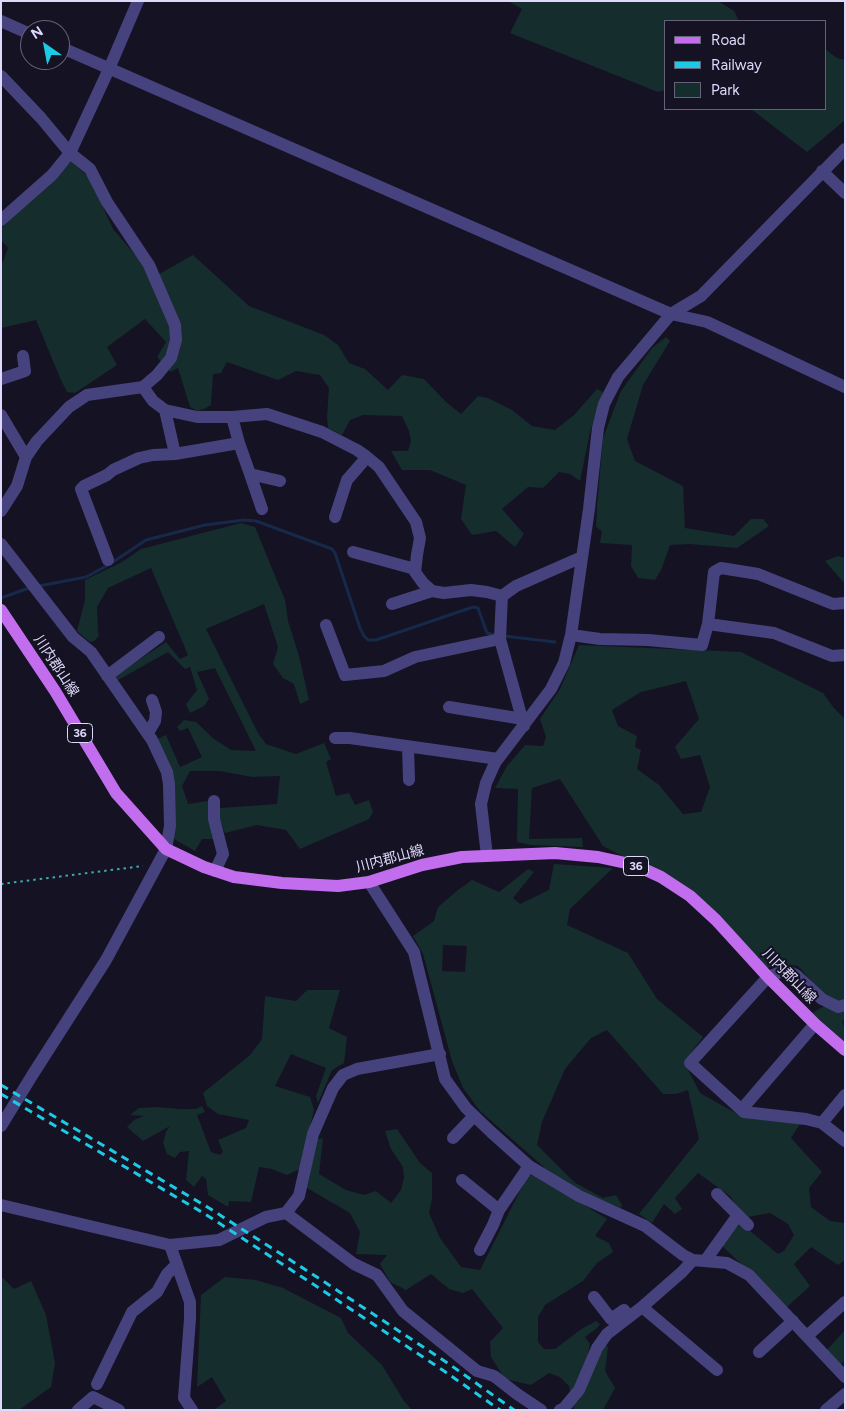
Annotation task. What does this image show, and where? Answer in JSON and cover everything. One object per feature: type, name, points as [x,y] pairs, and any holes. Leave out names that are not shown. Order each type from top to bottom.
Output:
[{"type":"main road","name":"川内郡山線","points":[[1,610],[55,691],[116,793],[166,849],[204,867],[234,877],[282,883],[338,886],[369,882],[422,865],[462,857],[555,853],[598,857],[635,866],[661,877],[690,896],[716,920],[768,977],[815,1024],[845,1050]]},
{"type":"street","points":[[1,220],[52,175],[70,153],[138,1]]},
{"type":"street","points":[[1,21],[20,30]]},
{"type":"street","points":[[70,51],[671,314],[707,322],[845,387]]},
{"type":"street","points":[[1,76],[41,118],[70,153],[90,169],[107,202],[149,266],[175,325],[176,340],[171,358],[157,375],[143,387],[87,395],[69,407],[37,441],[26,457],[17,486],[1,511]]},
{"type":"street","points":[[488,856],[481,804],[486,783],[498,759],[523,723],[551,689],[564,663],[571,635],[589,509],[598,428],[604,404],[618,377],[671,314],[701,296],[822,170],[845,149]]},
{"type":"street","points":[[822,170],[845,193]]},
{"type":"street","points":[[1,378],[25,371],[22,356]]},
{"type":"street","points":[[143,387],[153,401],[165,410],[197,417],[267,414],[322,432],[367,456],[379,467],[416,522],[420,538],[415,572],[423,583],[432,590],[444,593],[471,590],[502,596]]},
{"type":"street","points":[[165,410],[175,454]]},
{"type":"street","points":[[1,415],[26,457]]},
{"type":"street","points":[[232,417],[262,509]]},
{"type":"street","points":[[108,560],[81,490],[84,486],[139,458],[239,443]]},
{"type":"street","points":[[335,517],[347,480],[367,456]]},
{"type":"street","points":[[250,474],[280,481]]},
{"type":"street","points":[[1,544],[73,638],[91,652],[148,733],[167,772],[170,826],[166,849],[106,960],[1,1126]]},
{"type":"street","points":[[353,552],[415,569]]},
{"type":"street","points":[[502,596],[516,586],[582,557]]},
{"type":"street","points":[[571,635],[600,639],[648,640],[702,645],[708,624],[714,572],[721,568],[758,574],[833,604],[845,603]]},
{"type":"street","points":[[392,604],[432,590]]},
{"type":"street","points":[[502,596],[500,637],[523,723]]},
{"type":"street","points":[[708,624],[774,633],[832,656],[845,655]]},
{"type":"street","points":[[326,625],[345,675],[384,671],[415,657],[500,637]]},
{"type":"street","points":[[107,676],[159,637]]},
{"type":"street","points":[[148,733],[155,721],[156,712],[152,700]]},
{"type":"street","points":[[449,707],[523,723]]},
{"type":"street","points":[[335,738],[350,738],[498,759]]},
{"type":"street","points":[[408,746],[409,780]]},
{"type":"street","points":[[214,800],[214,819],[223,854],[216,870]]},
{"type":"street","points":[[369,882],[414,952],[445,1079],[466,1108],[529,1166],[579,1196],[646,1226],[683,1255],[699,1260],[727,1263],[749,1275],[845,1377]]},
{"type":"street","points":[[845,1005],[838,1007],[822,999],[796,974],[785,970],[768,977],[690,1063],[744,1112],[806,1119],[822,1123],[845,1141]]},
{"type":"street","points":[[742,1109],[815,1024]]},
{"type":"street","points":[[1,1206],[170,1245],[219,1240],[266,1218],[286,1213],[299,1196],[313,1134],[333,1088],[343,1075],[357,1068],[440,1054]]},
{"type":"street","points":[[822,1123],[845,1095]]},
{"type":"street","points":[[453,1138],[474,1116]]},
{"type":"street","points":[[480,1250],[499,1210],[529,1166]]},
{"type":"street","points":[[462,1180],[499,1210]]},
{"type":"street","points":[[717,1194],[748,1225]]},
{"type":"street","points":[[286,1213],[354,1264],[377,1275],[403,1311],[477,1371],[494,1376],[542,1410]]},
{"type":"street","points":[[560,1410],[564,1408],[579,1390],[597,1348],[607,1334],[699,1260],[738,1215]]},
{"type":"street","points":[[170,1245],[190,1302],[184,1398],[188,1408]]},
{"type":"street","points":[[97,1384],[132,1312],[157,1292],[167,1274],[177,1264]]},
{"type":"street","points":[[594,1297],[611,1319],[624,1310],[629,1317]]},
{"type":"street","points":[[807,1336],[845,1302]]},
{"type":"street","points":[[642,1307],[717,1370]]},
{"type":"street","points":[[759,1352],[793,1321]]},
{"type":"street","points":[[826,1410],[845,1394]]},
{"type":"street","points":[[78,1410],[93,1397],[120,1410]]},
{"type":"path","points":[[1,884],[158,865]]},
{"type":"green space","points":[[508,1],[718,1],[734,11],[738,20],[664,20],[664,90],[658,92],[510,33],[522,9]]},
{"type":"green space","points":[[826,50],[837,58],[845,60],[845,120],[807,152],[752,110],[826,110]]},
{"type":"green space","points":[[72,161],[90,179],[113,229],[138,258],[149,277],[161,273],[193,255],[249,306],[324,335],[338,345],[349,363],[365,369],[388,390],[402,375],[424,379],[446,402],[461,414],[478,396],[488,398],[512,410],[532,426],[555,430],[574,415],[597,389],[603,392],[590,432],[580,481],[570,474],[559,472],[543,488],[528,487],[502,509],[524,534],[515,547],[496,531],[472,535],[461,519],[466,485],[430,470],[402,470],[391,451],[408,451],[411,441],[409,431],[402,416],[363,415],[350,420],[342,435],[328,428],[329,388],[320,375],[296,371],[278,380],[227,362],[221,373],[213,374],[211,405],[197,411],[190,407],[178,368],[170,372],[157,357],[166,342],[145,319],[107,347],[117,365],[75,393],[67,392],[36,320],[1,328],[1,267],[8,248],[1,240],[1,228]]},
{"type":"green space","points":[[666,337],[670,341],[643,385],[627,439],[635,461],[683,486],[685,528],[734,536],[751,519],[763,519],[769,526],[737,548],[690,544],[670,545],[662,568],[655,580],[638,578],[631,566],[632,545],[600,543],[602,531],[596,527],[603,438],[621,391],[652,348]]},
{"type":"green space","points":[[241,523],[255,527],[285,600],[288,621],[299,656],[309,700],[300,704],[294,684],[283,678],[273,664],[278,647],[264,604],[206,629],[258,733],[266,744],[296,754],[324,743],[331,759],[326,762],[336,796],[349,793],[355,805],[369,800],[373,812],[369,819],[300,849],[286,830],[257,825],[225,833],[220,821],[220,808],[277,804],[280,776],[252,777],[220,771],[190,771],[182,786],[188,804],[208,801],[215,839],[202,839],[195,851],[174,839],[157,739],[166,735],[180,767],[202,757],[188,728],[180,731],[177,727],[184,720],[196,722],[214,739],[231,750],[256,751],[215,668],[197,672],[209,699],[204,706],[190,713],[186,704],[197,690],[190,667],[185,669],[168,652],[118,680],[114,676],[166,642],[180,659],[188,655],[151,568],[108,588],[97,607],[99,636],[94,641],[90,642],[77,631],[85,600],[85,580],[122,562],[141,549]]},
{"type":"green space","points":[[838,556],[845,558],[845,584],[825,561]]},
{"type":"green space","points":[[579,645],[741,652],[823,693],[845,719],[845,1001],[839,1002],[824,995],[798,966],[784,964],[767,968],[711,908],[603,846],[560,779],[532,788],[529,839],[582,838],[583,847],[530,845],[517,842],[518,789],[495,788],[507,766],[525,745],[543,746],[546,737],[540,719],[560,689]],"holes":[[[686,681],[699,719],[675,747],[681,759],[700,755],[710,787],[701,812],[683,814],[659,785],[637,769],[641,750],[635,747],[637,736],[618,726],[612,710],[641,692]]]},
{"type":"green space","points":[[554,864],[613,868],[570,909],[567,925],[628,953],[657,999],[703,1037],[684,1062],[700,1093],[741,1116],[800,1124],[791,1138],[822,1172],[809,1188],[811,1207],[830,1221],[845,1223],[845,1260],[838,1265],[811,1247],[794,1264],[810,1286],[787,1307],[722,1246],[738,1221],[778,1254],[784,1251],[794,1235],[788,1224],[770,1213],[748,1217],[738,1208],[730,1196],[698,1173],[675,1198],[682,1209],[675,1214],[664,1204],[652,1223],[639,1214],[699,1139],[688,1090],[676,1094],[663,1094],[607,1030],[591,1038],[565,1069],[542,1122],[537,1145],[574,1182],[603,1198],[616,1195],[622,1205],[621,1208],[576,1190],[546,1169],[480,1111],[463,1088],[452,1061],[423,954],[413,936],[434,921],[438,907],[472,880],[499,892],[528,869],[534,872],[513,898],[520,904],[549,890]],"holes":[[[443,945],[467,946],[465,972],[442,971]]]},
{"type":"green space","points":[[307,990],[340,990],[329,1028],[347,1037],[344,1063],[332,1070],[318,1103],[316,1096],[326,1068],[291,1054],[275,1086],[310,1097],[314,1110],[300,1169],[287,1175],[272,1169],[259,1167],[251,1202],[229,1201],[228,1207],[208,1195],[206,1179],[202,1176],[194,1187],[186,1180],[189,1151],[180,1152],[175,1158],[167,1154],[163,1143],[170,1126],[143,1141],[127,1127],[134,1120],[144,1116],[130,1115],[139,1108],[196,1109],[202,1106],[205,1112],[197,1115],[211,1152],[220,1155],[223,1152],[218,1140],[246,1128],[249,1120],[218,1114],[207,1106],[203,1093],[250,1055],[262,1039],[265,996],[296,1001]]},
{"type":"green space","points":[[824,1006],[845,1010],[845,1020],[842,1021],[845,1030],[845,1042],[812,1013]]},
{"type":"green space","points":[[397,1129],[420,1163],[432,1173],[432,1199],[429,1213],[440,1238],[461,1267],[480,1270],[527,1177],[534,1174],[607,1219],[595,1236],[609,1243],[613,1252],[597,1263],[583,1281],[545,1305],[538,1317],[538,1342],[544,1349],[555,1349],[580,1330],[596,1321],[600,1324],[585,1337],[590,1344],[588,1354],[605,1344],[608,1347],[605,1371],[615,1388],[603,1410],[574,1410],[569,1386],[560,1377],[549,1373],[531,1385],[505,1379],[491,1357],[490,1342],[503,1328],[472,1289],[463,1293],[449,1289],[431,1274],[406,1290],[390,1282],[380,1264],[387,1255],[356,1254],[360,1232],[350,1213],[307,1188],[317,1139],[323,1138],[319,1174],[346,1190],[364,1195],[376,1191],[391,1203],[401,1190],[404,1178],[403,1167],[391,1149],[385,1131]]},
{"type":"green space","points":[[1,1276],[14,1289],[31,1281],[46,1315],[55,1363],[51,1387],[19,1410],[1,1410]]},
{"type":"green space","points":[[225,1277],[256,1280],[283,1288],[341,1318],[348,1333],[382,1365],[404,1401],[412,1410],[214,1410],[226,1401],[212,1377],[197,1387],[201,1295]]},
{"type":"green space","points":[[845,1330],[845,1360],[841,1364],[827,1350]]},
{"type":"waterway","points":[[39,586],[86,577],[110,564],[146,540],[205,525],[244,520],[256,521],[332,549],[360,628],[368,640],[376,640],[473,607],[478,608],[487,633],[495,635]]},
{"type":"waterway","points":[[1,598],[29,588]]},
{"type":"waterway","points":[[504,636],[555,642]]},
{"type":"railway","points":[[1,1085],[209,1208],[449,1364],[514,1410]]},
{"type":"railway","points":[[1,1094],[205,1214],[500,1410]]}]
